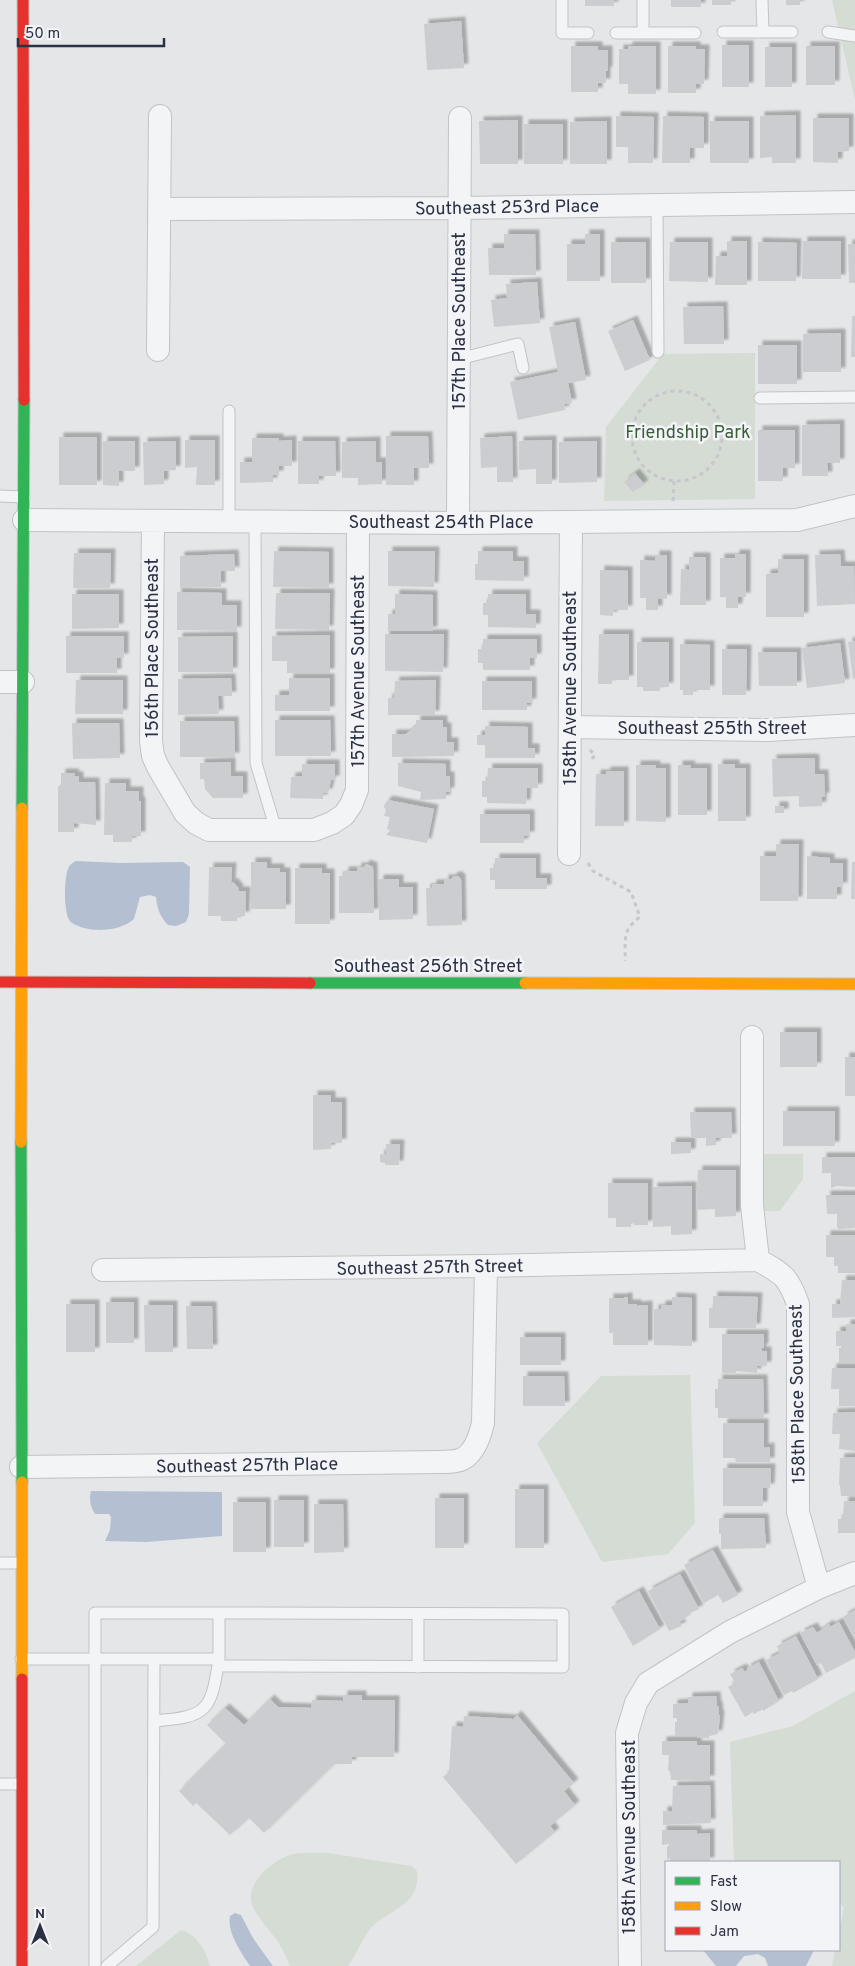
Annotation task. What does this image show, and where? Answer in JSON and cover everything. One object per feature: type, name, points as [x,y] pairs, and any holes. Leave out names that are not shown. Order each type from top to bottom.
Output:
[{"type":"street","points":[[22,1966],[21,982],[24,520],[24,0]]},
{"type":"street","points":[[158,350],[160,116]]},
{"type":"street","name":"157th Place Southeast","points":[[458,523],[460,118]]},
{"type":"street","name":"Southeast 253rd Place","points":[[159,209],[460,208],[855,202]]},
{"type":"street","name":"Southeast 254th Place","points":[[24,520],[458,523],[797,520],[855,506]]},
{"type":"street","name":"156th Place Southeast","points":[[153,521],[151,741],[153,756],[185,813],[209,830],[276,830]]},
{"type":"street","name":"157th Avenue Southeast","points":[[276,830],[314,830],[332,824],[344,815],[351,805],[357,790],[358,522]]},
{"type":"street","name":"158th Avenue Southeast","points":[[571,522],[570,727],[579,855]]},
{"type":"street","points":[[0,682],[23,682]]},
{"type":"street","name":"Southeast 255th Street","points":[[570,727],[768,730],[855,725]]},
{"type":"street","name":"Southeast 256th Street","points":[[0,982],[855,984]]},
{"type":"street","points":[[752,1037],[752,1205],[758,1260]]},
{"type":"street","name":"Southeast 257th Street","points":[[103,1270],[486,1266],[758,1260]]},
{"type":"street","name":"158th Place Southeast","points":[[758,1260],[784,1275],[792,1288],[798,1304],[798,1512],[816,1578],[820,1586]]},
{"type":"street","name":"Southeast 257th Place","points":[[21,1467],[440,1462],[460,1460],[470,1452],[479,1439],[483,1423],[486,1266]]},
{"type":"street","points":[[820,1586],[855,1573]]},
{"type":"street","name":"158th Avenue Southeast","points":[[630,1966],[628,1733],[636,1703],[648,1683],[730,1632],[820,1586]]},
{"type":"lane","points":[[562,0],[562,33],[588,33]]},
{"type":"lane","points":[[643,0],[643,33]]},
{"type":"lane","points":[[762,0],[763,32]]},
{"type":"lane","points":[[724,32],[792,32]]},
{"type":"lane","points":[[828,32],[855,36]]},
{"type":"lane","points":[[616,33],[695,33]]},
{"type":"lane","points":[[656,205],[658,352]]},
{"type":"lane","points":[[459,359],[518,344],[523,368]]},
{"type":"lane","points":[[760,398],[855,397]]},
{"type":"lane","points":[[229,411],[229,522]]},
{"type":"lane","points":[[0,496],[24,497]]},
{"type":"lane","points":[[255,522],[256,763],[276,830]]},
{"type":"lane","points":[[0,1563],[21,1563]]},
{"type":"lane","points":[[21,1659],[95,1659],[154,1659],[219,1663],[418,1667],[563,1667],[563,1614],[96,1613],[95,1659],[95,1966]]},
{"type":"lane","points":[[154,1721],[196,1714],[203,1710],[210,1702],[219,1663],[219,1613]]},
{"type":"lane","points":[[418,1614],[418,1667]]},
{"type":"lane","points":[[107,1966],[153,1927],[154,1659]]},
{"type":"lane","points":[[0,1784],[22,1784]]},
{"type":"path","points":[[681,391],[698,396],[712,406],[721,422],[723,440],[718,457],[707,471],[692,479],[674,481],[657,477],[643,466],[634,450],[632,432],[637,416],[648,402],[663,393],[681,391]]},
{"type":"path","points":[[570,727],[595,755],[588,764]]},
{"type":"path","points":[[579,855],[593,871],[631,892],[640,918],[629,926],[626,932],[623,984]]},
{"type":"green space","points":[[832,0],[855,0],[855,100]]},
{"type":"green space","name":"Friendship Park","points":[[755,353],[755,499],[604,501],[606,427],[663,354]]},
{"type":"green space","points":[[760,1154],[803,1154],[803,1179],[780,1211],[760,1211]]},
{"type":"green space","points":[[690,1375],[695,1523],[668,1554],[602,1562],[537,1443],[601,1376]]},
{"type":"green space","points":[[855,1691],[855,1966],[832,1966],[835,1951],[840,1951],[840,1928],[844,1907],[840,1904],[840,1861],[734,1861],[730,1742],[793,1726]]},
{"type":"green space","points":[[297,1853],[328,1853],[411,1866],[417,1871],[416,1887],[407,1901],[380,1920],[365,1936],[348,1966],[290,1966],[280,1945],[253,1907],[252,1890],[256,1881],[269,1867],[285,1857]]},
{"type":"green space","points":[[181,1930],[196,1939],[206,1955],[210,1966],[136,1966]]},
{"type":"water","points":[[76,861],[120,863],[183,862],[190,867],[189,914],[186,922],[176,926],[168,925],[159,912],[156,897],[150,895],[140,897],[134,919],[120,927],[94,930],[78,926],[68,918],[65,897],[68,869]]},
{"type":"water","points":[[91,1491],[222,1492],[222,1536],[146,1542],[105,1541],[110,1530],[111,1517],[109,1514],[95,1514],[90,1503]]},
{"type":"water","points":[[235,1913],[241,1915],[253,1938],[273,1966],[250,1966],[231,1929],[230,1916]]},
{"type":"water","points":[[704,1951],[814,1951],[806,1966],[768,1966],[765,1958],[758,1954],[744,1956],[736,1966],[716,1966]]},
{"type":"building","points":[[585,0],[614,0],[614,6],[585,6]]},
{"type":"building","points":[[671,0],[701,0],[701,7],[671,7]]},
{"type":"building","points":[[712,0],[731,0],[731,5],[712,5]]},
{"type":"building","points":[[786,0],[800,0],[800,5],[786,5]]},
{"type":"building","points":[[461,21],[464,68],[427,70],[424,24]]},
{"type":"building","points":[[722,45],[749,45],[749,87],[722,87]]},
{"type":"building","points":[[571,46],[598,46],[598,50],[608,50],[606,83],[598,83],[598,92],[571,92]]},
{"type":"building","points":[[628,46],[656,46],[656,94],[628,94],[628,84],[619,84],[619,49],[628,49]]},
{"type":"building","points":[[668,46],[696,46],[696,49],[705,49],[704,84],[696,84],[696,93],[668,93]]},
{"type":"building","points":[[806,46],[835,46],[835,85],[806,85]]},
{"type":"building","points":[[765,47],[792,47],[792,87],[765,87]]},
{"type":"building","points":[[796,115],[796,163],[772,163],[772,157],[760,158],[760,116]]},
{"type":"building","points":[[616,116],[654,117],[653,163],[628,163],[628,147],[616,147]]},
{"type":"building","points":[[663,116],[704,117],[704,148],[690,148],[690,163],[662,163]]},
{"type":"building","points":[[813,118],[849,118],[849,151],[838,152],[838,163],[813,162]]},
{"type":"building","points":[[518,120],[518,164],[480,164],[479,121]]},
{"type":"building","points":[[607,121],[607,164],[570,164],[570,122]]},
{"type":"building","points":[[710,121],[749,121],[749,163],[710,163]]},
{"type":"building","points":[[524,124],[563,124],[563,164],[524,164]]},
{"type":"building","points":[[504,234],[535,234],[536,275],[489,275],[488,248],[504,248]]},
{"type":"building","points":[[585,234],[600,234],[600,281],[567,281],[567,244],[585,244]]},
{"type":"building","points":[[727,241],[747,241],[747,285],[715,285],[716,256],[727,256]]},
{"type":"building","points":[[803,241],[841,241],[841,279],[802,279]]},
{"type":"building","points":[[611,242],[646,242],[646,283],[611,283]]},
{"type":"building","points":[[670,242],[708,242],[708,282],[669,281]]},
{"type":"building","points":[[758,242],[797,243],[796,281],[758,281]]},
{"type":"building","points":[[848,244],[855,244],[855,283],[849,283]]},
{"type":"building","points":[[537,282],[540,323],[494,327],[491,300],[507,298],[506,284]]},
{"type":"building","points":[[723,306],[724,344],[684,344],[683,307]]},
{"type":"building","points":[[852,316],[855,316],[855,357],[851,357]]},
{"type":"building","points":[[633,320],[650,360],[625,371],[608,331]]},
{"type":"building","points":[[575,322],[586,380],[568,383],[572,403],[564,404],[565,410],[518,420],[510,382],[558,372],[549,327]]},
{"type":"building","points":[[841,333],[841,372],[803,372],[803,334]]},
{"type":"building","points":[[758,345],[797,345],[797,384],[758,384]]},
{"type":"building","points":[[840,424],[840,463],[827,463],[828,476],[802,476],[802,425]]},
{"type":"building","points":[[758,430],[795,430],[795,468],[783,468],[783,481],[758,481]]},
{"type":"building","points":[[386,436],[428,436],[429,468],[414,468],[414,485],[386,485]]},
{"type":"building","points":[[512,436],[513,482],[497,482],[497,467],[481,468],[480,438]]},
{"type":"building","points":[[59,437],[97,437],[97,485],[59,485]]},
{"type":"building","points":[[252,438],[279,438],[279,441],[292,440],[292,466],[279,466],[279,475],[273,475],[273,482],[240,483],[240,462],[252,462]]},
{"type":"building","points":[[185,440],[215,440],[215,485],[196,485],[197,467],[185,468]]},
{"type":"building","points":[[552,440],[552,484],[536,484],[536,469],[519,470],[519,441]]},
{"type":"building","points":[[103,441],[135,441],[135,471],[119,471],[119,486],[103,485]]},
{"type":"building","points":[[176,441],[176,470],[164,471],[164,484],[144,485],[143,442]]},
{"type":"building","points":[[298,441],[335,441],[336,476],[319,476],[319,484],[298,484]]},
{"type":"building","points":[[376,441],[376,462],[382,462],[382,484],[358,485],[358,478],[342,478],[342,442]]},
{"type":"building","points":[[597,441],[597,482],[559,483],[559,442]]},
{"type":"building","points":[[635,473],[644,484],[633,492],[624,482]]},
{"type":"building","points":[[274,551],[329,552],[329,588],[273,587]]},
{"type":"building","points":[[388,551],[435,551],[434,587],[388,586]]},
{"type":"building","points":[[478,551],[513,551],[513,561],[524,561],[524,581],[475,580],[475,564],[478,564]]},
{"type":"building","points":[[74,553],[111,553],[110,588],[73,588]]},
{"type":"building","points":[[234,554],[235,571],[221,571],[221,587],[180,588],[180,556]]},
{"type":"building","points":[[735,554],[746,554],[746,597],[738,597],[738,608],[726,608],[726,597],[720,597],[720,558],[735,558]]},
{"type":"building","points":[[840,554],[841,566],[854,566],[855,604],[817,606],[815,555]]},
{"type":"building","points":[[655,555],[667,555],[667,599],[658,598],[658,610],[646,610],[646,598],[640,598],[640,560],[655,561]]},
{"type":"building","points":[[689,557],[706,557],[706,605],[680,605],[681,569],[689,570]]},
{"type":"building","points":[[778,559],[804,559],[804,617],[766,617],[766,574],[778,573]]},
{"type":"building","points":[[600,570],[628,571],[628,610],[613,610],[613,616],[600,615]]},
{"type":"building","points":[[177,592],[222,593],[222,605],[237,605],[237,631],[177,630]]},
{"type":"building","points":[[276,593],[330,593],[329,630],[275,629]]},
{"type":"building","points":[[72,594],[119,594],[119,628],[72,629]]},
{"type":"building","points":[[395,594],[433,595],[433,631],[388,631],[388,614],[395,614]]},
{"type":"building","points":[[488,594],[526,594],[526,614],[536,614],[536,628],[488,627],[488,615],[483,615],[483,603],[488,603]]},
{"type":"building","points":[[385,634],[444,634],[443,672],[385,671]]},
{"type":"building","points":[[599,634],[629,634],[629,680],[612,680],[612,684],[598,684]]},
{"type":"building","points":[[330,635],[330,673],[287,673],[287,661],[272,661],[272,636]]},
{"type":"building","points":[[66,636],[124,636],[124,658],[117,658],[117,673],[66,673]]},
{"type":"building","points":[[233,636],[233,672],[178,672],[178,637]]},
{"type":"building","points":[[483,639],[537,639],[537,658],[530,658],[530,670],[483,670],[483,663],[478,663],[478,649],[483,649]]},
{"type":"building","points":[[855,641],[855,678],[853,679],[848,642]]},
{"type":"building","points":[[637,642],[669,642],[669,687],[660,687],[660,691],[643,691],[643,687],[637,687]]},
{"type":"building","points":[[840,643],[845,683],[807,688],[802,648]]},
{"type":"building","points":[[680,644],[710,645],[710,690],[693,690],[693,695],[683,695],[683,690],[680,690]]},
{"type":"building","points":[[722,649],[747,649],[746,695],[722,695]]},
{"type":"building","points":[[758,652],[797,652],[797,686],[759,686]]},
{"type":"building","points":[[231,678],[232,696],[218,696],[219,714],[178,715],[178,679]]},
{"type":"building","points":[[289,678],[330,678],[330,711],[275,711],[275,695],[289,695]]},
{"type":"building","points":[[76,680],[123,680],[123,714],[75,714]]},
{"type":"building","points":[[436,680],[435,715],[388,715],[388,698],[394,698],[395,681]]},
{"type":"building","points":[[482,681],[532,681],[532,703],[527,703],[527,710],[482,710]]},
{"type":"building","points":[[275,720],[330,720],[331,756],[275,756]]},
{"type":"building","points":[[416,720],[443,720],[443,727],[447,727],[447,742],[454,742],[454,756],[392,757],[392,734],[406,734],[416,726]]},
{"type":"building","points":[[180,721],[234,721],[235,757],[180,757]]},
{"type":"building","points":[[72,723],[119,723],[120,758],[73,759]]},
{"type":"building","points":[[485,726],[528,727],[528,748],[535,748],[535,758],[485,758],[485,745],[477,745],[477,735],[485,735]]},
{"type":"building","points":[[772,759],[815,759],[815,774],[824,774],[825,797],[822,797],[822,806],[799,807],[799,796],[773,797]]},
{"type":"building","points":[[231,762],[231,776],[243,776],[243,798],[213,798],[205,789],[204,779],[200,779],[200,763]]},
{"type":"building","points":[[398,763],[446,764],[446,776],[450,776],[450,792],[446,792],[446,799],[420,800],[421,792],[398,786]]},
{"type":"building","points":[[302,764],[335,764],[335,780],[331,780],[328,793],[323,793],[323,799],[290,798],[291,777],[302,776]]},
{"type":"building","points":[[718,764],[735,764],[735,768],[746,768],[746,821],[718,821]]},
{"type":"building","points":[[636,765],[656,765],[656,768],[666,768],[666,822],[636,821]]},
{"type":"building","points":[[678,765],[691,765],[690,768],[707,768],[707,815],[678,815]]},
{"type":"building","points":[[488,768],[538,768],[538,788],[527,788],[526,804],[487,803],[487,797],[482,797],[482,781],[487,781]]},
{"type":"building","points":[[606,771],[624,771],[624,826],[595,826],[596,774],[606,774]]},
{"type":"building","points":[[61,773],[75,773],[74,776],[79,776],[79,782],[95,782],[96,825],[74,823],[74,832],[58,832],[58,787],[61,784]]},
{"type":"building","points":[[105,783],[126,783],[126,791],[139,791],[139,801],[141,801],[141,836],[132,836],[132,842],[113,842],[113,835],[104,835]]},
{"type":"building","points":[[388,800],[434,809],[427,843],[386,835],[390,830],[387,829],[390,817],[384,816],[386,810],[384,807],[385,803]]},
{"type":"building","points":[[775,806],[784,806],[784,813],[775,813]]},
{"type":"building","points":[[480,814],[530,814],[530,836],[524,836],[524,843],[480,843]]},
{"type":"building","points":[[776,844],[799,844],[798,901],[760,901],[760,856],[776,856]]},
{"type":"building","points":[[807,856],[830,858],[830,863],[843,863],[843,887],[837,887],[837,899],[807,899]]},
{"type":"building","points":[[495,858],[536,858],[536,878],[547,878],[547,889],[495,889],[495,880],[490,880],[490,868],[495,868]]},
{"type":"building","points":[[251,862],[267,862],[267,868],[280,868],[280,872],[286,872],[286,909],[251,909]]},
{"type":"building","points":[[852,862],[855,862],[855,899],[851,899]]},
{"type":"building","points":[[366,864],[373,867],[374,913],[339,913],[339,876],[344,876],[344,871],[357,871],[357,867],[364,867]]},
{"type":"building","points":[[209,867],[232,867],[231,884],[233,882],[239,889],[238,891],[246,891],[245,916],[237,916],[237,921],[221,921],[221,916],[208,916]]},
{"type":"building","points":[[295,868],[322,868],[322,873],[330,873],[330,924],[295,924]]},
{"type":"building","points":[[454,876],[458,876],[461,879],[462,925],[427,926],[426,888],[432,888],[432,884],[444,884],[444,879],[451,879]]},
{"type":"building","points":[[379,879],[399,879],[399,887],[413,887],[413,919],[379,920]]},
{"type":"building","points":[[780,1032],[817,1032],[817,1067],[780,1067]]},
{"type":"building","points":[[845,1057],[855,1057],[855,1096],[845,1096]]},
{"type":"building","points":[[313,1095],[331,1095],[331,1102],[342,1102],[342,1143],[331,1143],[331,1149],[313,1150]]},
{"type":"building","points":[[783,1111],[835,1111],[835,1146],[783,1146]]},
{"type":"building","points":[[690,1112],[731,1112],[732,1138],[716,1138],[716,1145],[706,1146],[706,1138],[691,1138]]},
{"type":"building","points":[[671,1142],[691,1142],[691,1153],[671,1154]]},
{"type":"building","points":[[386,1144],[400,1144],[399,1165],[385,1165],[385,1163],[380,1162],[380,1154],[386,1155]]},
{"type":"building","points":[[822,1157],[855,1157],[855,1187],[837,1186],[831,1188],[831,1173],[822,1173]]},
{"type":"building","points":[[698,1170],[736,1170],[736,1216],[715,1217],[715,1209],[696,1210]]},
{"type":"building","points":[[608,1183],[648,1183],[648,1225],[634,1225],[634,1223],[631,1223],[631,1227],[616,1227],[616,1218],[608,1218]]},
{"type":"building","points":[[692,1186],[692,1234],[671,1235],[671,1226],[653,1227],[653,1187]]},
{"type":"building","points":[[826,1195],[855,1195],[855,1228],[839,1229],[837,1227],[837,1214],[827,1214]]},
{"type":"building","points":[[826,1235],[855,1235],[855,1273],[838,1273],[838,1266],[834,1266],[834,1257],[826,1257]]},
{"type":"building","points":[[842,1280],[855,1280],[855,1317],[832,1318],[832,1304],[840,1304]]},
{"type":"building","points":[[713,1296],[758,1297],[756,1328],[709,1328],[709,1308],[713,1308]]},
{"type":"building","points":[[628,1297],[628,1304],[637,1304],[637,1306],[648,1305],[648,1345],[613,1345],[613,1333],[609,1333],[609,1298]]},
{"type":"building","points":[[672,1297],[692,1298],[692,1346],[654,1345],[654,1309],[661,1309],[661,1305],[672,1305]]},
{"type":"building","points":[[106,1302],[134,1302],[134,1343],[106,1343]]},
{"type":"building","points":[[66,1304],[95,1304],[95,1352],[66,1352]]},
{"type":"building","points":[[144,1305],[173,1305],[173,1352],[145,1352]]},
{"type":"building","points":[[186,1306],[212,1306],[213,1349],[187,1349]]},
{"type":"building","points":[[846,1324],[855,1324],[855,1363],[839,1363],[839,1348],[841,1346],[836,1346],[836,1331],[846,1331]]},
{"type":"building","points":[[722,1334],[764,1334],[764,1348],[762,1348],[762,1351],[767,1351],[767,1366],[757,1366],[757,1373],[736,1371],[736,1373],[722,1373]]},
{"type":"building","points":[[520,1337],[561,1337],[561,1365],[520,1365]]},
{"type":"building","points":[[832,1368],[855,1368],[855,1406],[839,1406],[839,1389],[831,1389]]},
{"type":"building","points":[[523,1376],[564,1376],[565,1406],[523,1406]]},
{"type":"building","points":[[718,1379],[763,1379],[764,1418],[718,1418],[718,1408],[715,1408],[715,1389],[718,1389]]},
{"type":"building","points":[[855,1412],[855,1451],[839,1449],[840,1434],[832,1434],[833,1413]]},
{"type":"building","points":[[723,1423],[764,1423],[764,1448],[770,1447],[770,1462],[736,1462],[735,1458],[723,1458]]},
{"type":"building","points":[[855,1457],[855,1496],[841,1496],[839,1485],[840,1458]]},
{"type":"building","points":[[723,1468],[771,1468],[770,1488],[763,1488],[763,1506],[723,1506]]},
{"type":"building","points":[[515,1489],[544,1489],[544,1548],[515,1548]]},
{"type":"building","points":[[435,1498],[464,1498],[464,1548],[435,1548]]},
{"type":"building","points":[[274,1500],[304,1500],[304,1547],[274,1547]]},
{"type":"building","points":[[844,1501],[855,1501],[855,1533],[838,1533],[838,1519],[843,1519]]},
{"type":"building","points":[[233,1502],[266,1502],[266,1552],[233,1552]]},
{"type":"building","points":[[314,1504],[343,1504],[344,1552],[314,1553]]},
{"type":"building","points":[[764,1518],[766,1548],[721,1549],[719,1519]]},
{"type":"building","points":[[713,1550],[738,1595],[723,1603],[718,1595],[704,1603],[684,1565]]},
{"type":"building","points":[[680,1574],[699,1609],[684,1616],[686,1618],[679,1622],[682,1626],[669,1631],[648,1591]]},
{"type":"building","points":[[639,1591],[660,1629],[633,1646],[611,1607]]},
{"type":"building","points":[[855,1610],[855,1639],[843,1617]]},
{"type":"building","points":[[839,1622],[855,1652],[855,1658],[826,1673],[821,1663],[817,1665],[800,1633],[813,1627],[817,1633],[829,1624],[830,1627]]},
{"type":"building","points":[[796,1636],[818,1679],[793,1693],[792,1691],[784,1695],[766,1660],[780,1653],[777,1646]]},
{"type":"building","points":[[759,1662],[779,1701],[763,1711],[763,1709],[754,1714],[753,1712],[745,1717],[728,1687],[735,1683],[730,1674],[742,1668],[745,1672],[747,1668]]},
{"type":"building","points":[[343,1695],[362,1695],[362,1700],[395,1700],[394,1757],[352,1757],[352,1764],[334,1764],[264,1833],[249,1818],[230,1835],[196,1803],[193,1806],[179,1791],[226,1744],[207,1725],[225,1708],[244,1725],[270,1699],[278,1707],[311,1708],[312,1700],[343,1701]]},
{"type":"building","points":[[716,1696],[720,1716],[718,1734],[709,1736],[709,1738],[675,1736],[675,1722],[677,1722],[677,1718],[673,1718],[673,1704],[688,1703],[688,1697]]},
{"type":"building","points":[[517,1715],[574,1783],[564,1791],[575,1805],[550,1826],[555,1832],[516,1864],[443,1777],[449,1772],[452,1726],[463,1727],[464,1716],[513,1719]]},
{"type":"building","points":[[662,1741],[697,1741],[697,1745],[710,1745],[710,1780],[671,1780],[670,1771],[668,1771],[669,1755],[662,1755]]},
{"type":"building","points":[[710,1785],[711,1823],[663,1825],[663,1811],[672,1811],[673,1786]]},
{"type":"building","points":[[662,1830],[697,1830],[697,1834],[710,1833],[710,1861],[670,1861],[670,1859],[667,1859],[667,1846],[669,1844],[662,1845]]},
{"type":"traffic: fast","points":[[22,808],[24,400]]},
{"type":"traffic: fast","points":[[310,983],[525,983]]},
{"type":"traffic: fast","points":[[21,1142],[22,1482]]},
{"type":"traffic: slow","points":[[21,1142],[22,808]]},
{"type":"traffic: slow","points":[[525,983],[855,984]]},
{"type":"traffic: slow","points":[[22,1482],[22,1679]]},
{"type":"traffic: jam","points":[[23,0],[24,400]]},
{"type":"traffic: jam","points":[[0,982],[310,983]]},
{"type":"traffic: jam","points":[[22,1679],[22,1966]]}]
